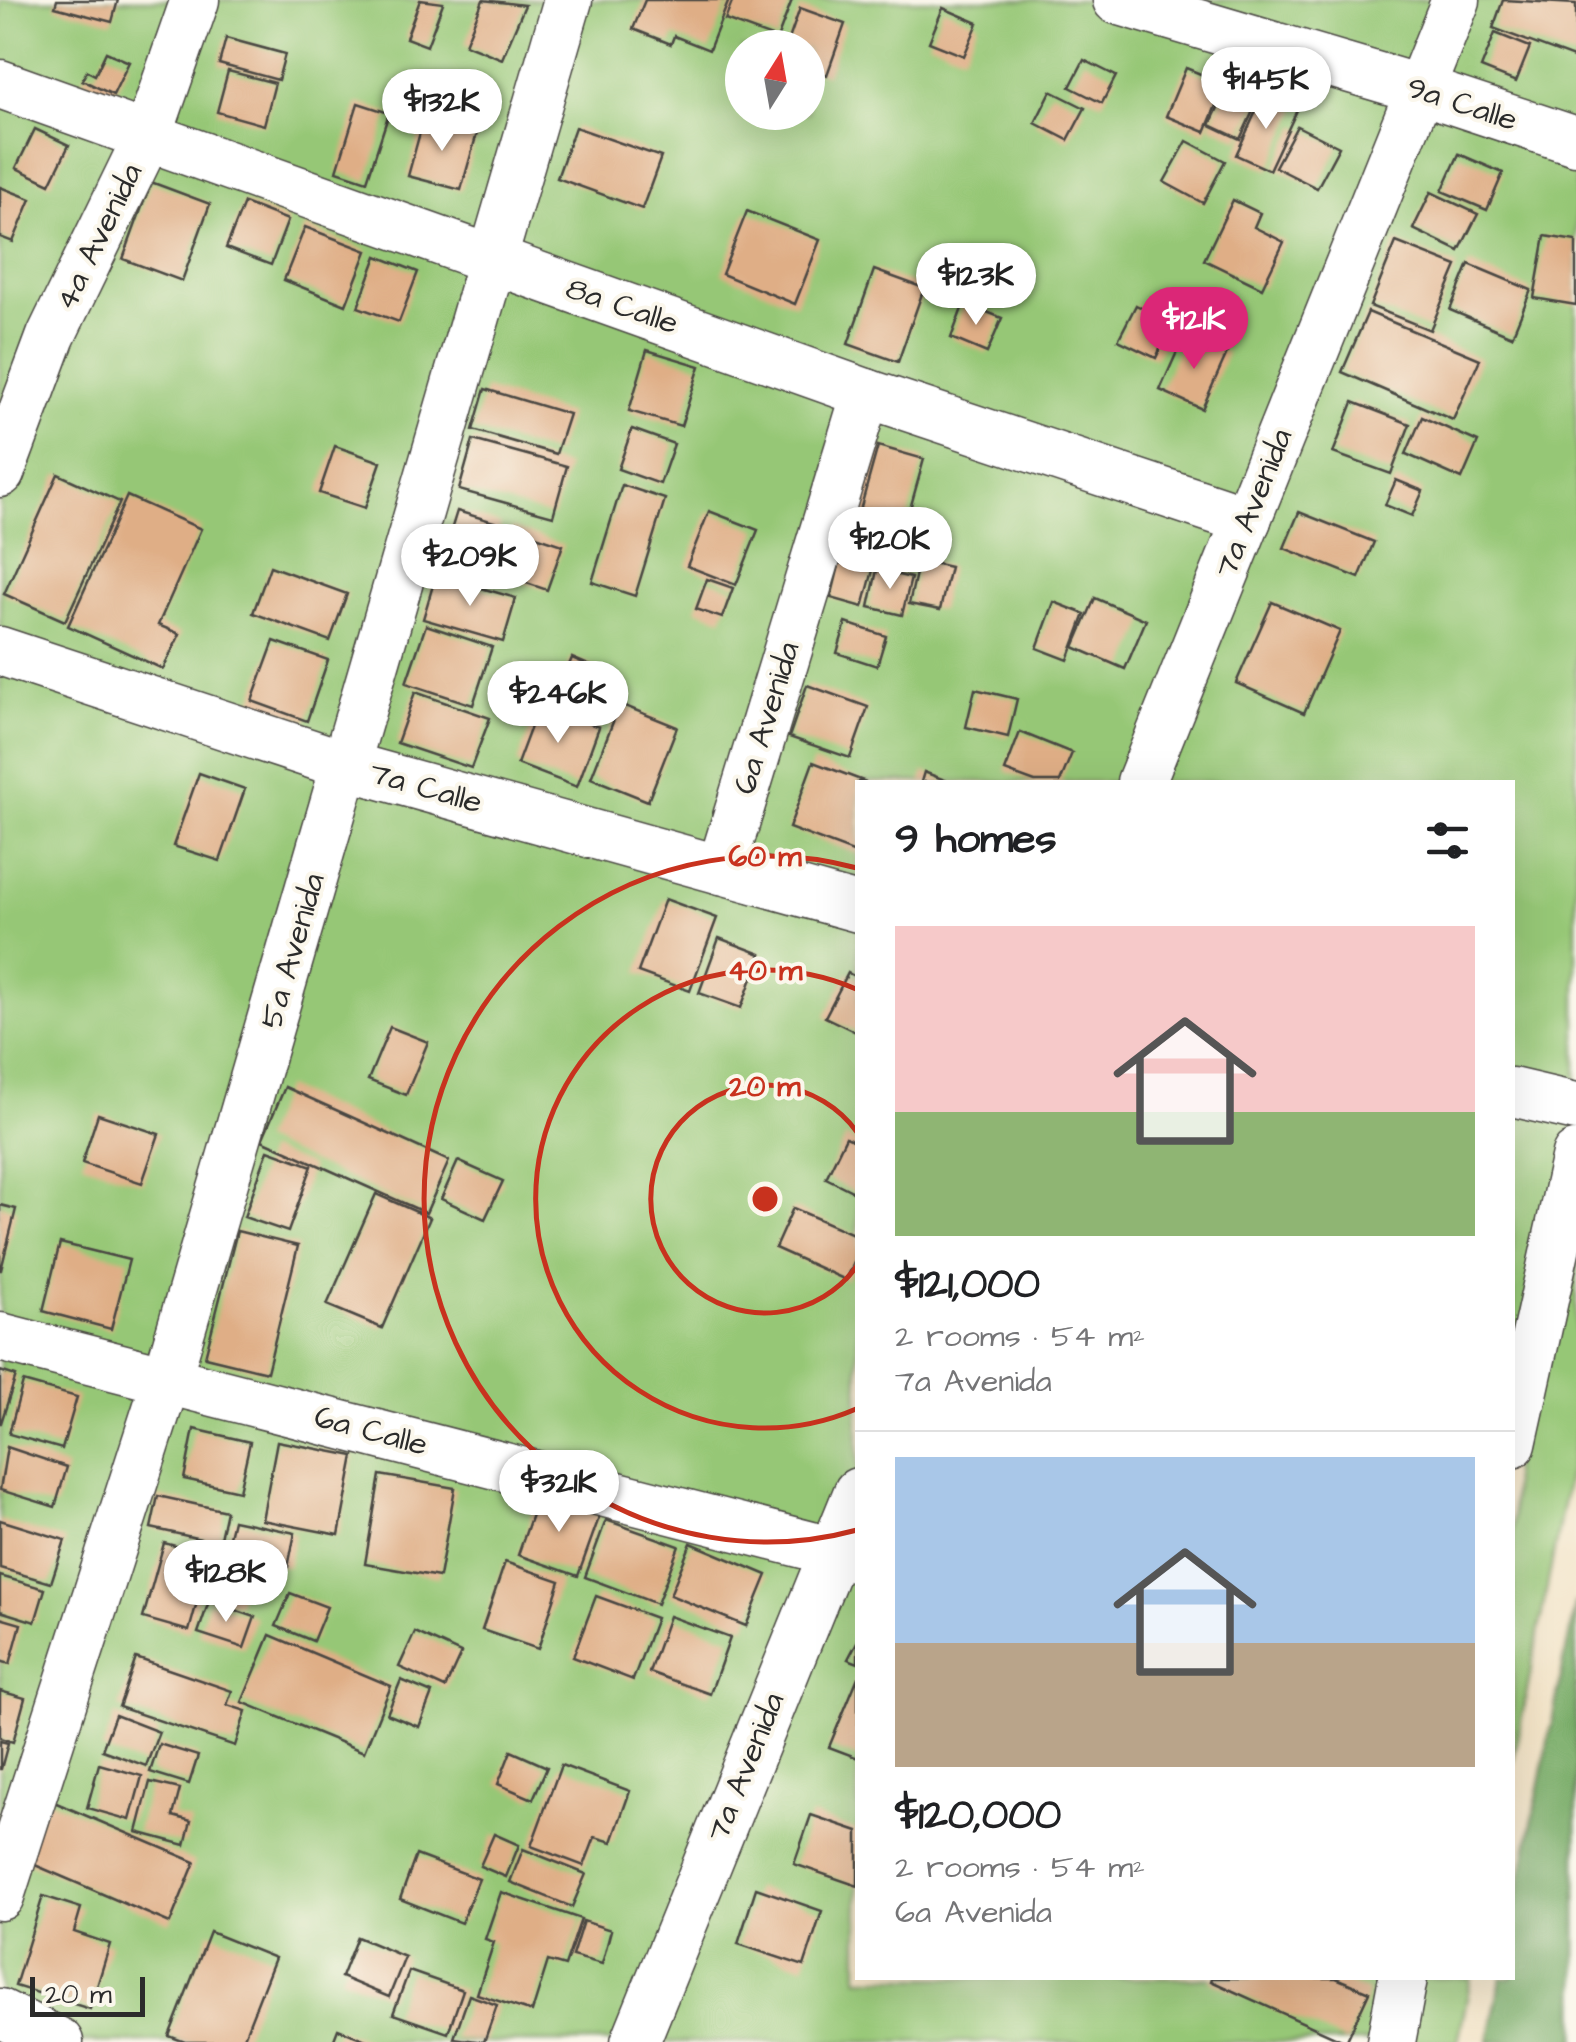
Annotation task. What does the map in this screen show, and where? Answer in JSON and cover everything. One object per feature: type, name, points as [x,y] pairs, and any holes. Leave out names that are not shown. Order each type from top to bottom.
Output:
[{"type":"street","name":"4a Avenida","points":[[0,473],[51,336],[147,138],[195,0]]},
{"type":"street","name":"5a Avenida","points":[[0,1896],[167,1378],[568,0]]},
{"type":"street","name":"9a Calle","points":[[1117,0],[1419,89],[1576,141]]},
{"type":"street","name":"7a Avenida","points":[[1142,780],[1456,0]]},
{"type":"street","name":"8a Calle","points":[[0,84],[866,393],[1247,520]]},
{"type":"street","name":"6a Avenida","points":[[720,870],[866,393]]},
{"type":"street","name":"7a Calle","points":[[0,650],[348,766],[855,907]]},
{"type":"street","points":[[1515,1093],[1576,1106]]},
{"type":"street","points":[[1515,1430],[1576,1155]]},
{"type":"street","name":"6a Calle","points":[[0,1337],[846,1555]]},
{"type":"street","name":"7a Avenida","points":[[635,2042],[846,1555],[855,1508]]},
{"type":"street","points":[[1391,2042],[1403,1980]]},
{"type":"street","points":[[0,2013],[59,2042]]},
{"type":"green space","points":[[0,0],[1576,0],[1576,1437],[1515,1753],[1515,780],[855,780],[855,1980],[1471,1980],[1458,2042],[0,2042]]},
{"type":"green space","points":[[1576,1601],[1576,2042],[1488,2042],[1501,1980],[1515,1980],[1515,1908]]},
{"type":"building","points":[[57,0],[118,0],[112,22],[55,7]]},
{"type":"building","points":[[420,0],[443,3],[427,46],[406,38]]},
{"type":"building","points":[[483,0],[525,5],[502,59],[465,44]]},
{"type":"building","points":[[645,0],[729,0],[709,50],[674,36],[671,44],[633,29]]},
{"type":"building","points":[[733,0],[792,0],[780,30],[752,30],[725,20]]},
{"type":"building","points":[[1503,0],[1576,4],[1576,59],[1493,28]]},
{"type":"building","points":[[800,8],[845,24],[827,75],[825,30],[792,30]]},
{"type":"building","points":[[943,8],[978,23],[964,56],[929,42]]},
{"type":"building","points":[[1495,33],[1530,47],[1516,82],[1481,68]]},
{"type":"building","points":[[226,38],[285,54],[278,80],[219,64]]},
{"type":"building","points":[[106,52],[129,62],[113,95],[82,80],[87,71],[95,75]]},
{"type":"building","points":[[1084,60],[1116,76],[1102,103],[1070,87]]},
{"type":"building","points":[[1186,68],[1225,84],[1205,132],[1166,116]]},
{"type":"building","points":[[228,71],[275,83],[264,125],[217,112]]},
{"type":"building","points":[[1229,84],[1259,98],[1240,139],[1210,125]]},
{"type":"building","points":[[1051,91],[1085,108],[1068,140],[1035,123]]},
{"type":"building","points":[[1264,94],[1297,110],[1269,170],[1236,155]]},
{"type":"building","points":[[358,103],[389,113],[367,181],[337,171]]},
{"type":"building","points":[[424,118],[477,133],[461,190],[408,176]]},
{"type":"building","points":[[1297,126],[1339,147],[1317,188],[1275,167]]},
{"type":"building","points":[[575,127],[661,157],[642,209],[557,178]]},
{"type":"building","points":[[35,129],[69,145],[50,184],[16,168]]},
{"type":"building","points":[[1187,141],[1225,161],[1203,203],[1164,182]]},
{"type":"building","points":[[1459,154],[1503,173],[1487,210],[1442,191]]},
{"type":"building","points":[[151,182],[210,204],[182,281],[123,259]]},
{"type":"building","points":[[0,187],[31,199],[13,242],[0,237]]},
{"type":"building","points":[[1431,192],[1478,214],[1459,251],[1413,229]]},
{"type":"building","points":[[1233,200],[1260,213],[1254,227],[1284,242],[1262,288],[1204,260]]},
{"type":"building","points":[[244,203],[288,220],[271,265],[226,248]]},
{"type":"building","points":[[747,211],[820,240],[795,304],[722,274]]},
{"type":"building","points":[[305,227],[367,251],[346,305],[284,280]]},
{"type":"building","points":[[1545,236],[1576,241],[1576,305],[1534,298]]},
{"type":"building","points":[[1396,242],[1457,266],[1430,330],[1370,306]]},
{"type":"building","points":[[377,256],[418,272],[399,322],[358,307]]},
{"type":"building","points":[[1469,264],[1531,290],[1512,336],[1450,310]]},
{"type":"building","points":[[874,270],[924,288],[898,362],[848,344]]},
{"type":"building","points":[[964,303],[1002,318],[987,353],[951,338]]},
{"type":"building","points":[[1136,305],[1172,323],[1156,358],[1118,340]]},
{"type":"building","points":[[1368,312],[1480,359],[1453,420],[1342,372]]},
{"type":"building","points":[[1185,334],[1227,353],[1202,409],[1160,390]]},
{"type":"building","points":[[647,350],[700,366],[681,426],[629,411]]},
{"type":"building","points":[[485,389],[569,414],[556,454],[473,430]]},
{"type":"building","points":[[1353,402],[1410,424],[1391,474],[1333,453]]},
{"type":"building","points":[[1422,417],[1478,442],[1462,479],[1406,454]]},
{"type":"building","points":[[632,429],[674,444],[660,484],[618,469]]},
{"type":"building","points":[[473,440],[567,466],[553,516],[459,490]]},
{"type":"building","points":[[335,446],[381,462],[365,508],[319,493]]},
{"type":"building","points":[[878,446],[924,459],[903,534],[857,521]]},
{"type":"building","points":[[58,474],[120,502],[65,621],[4,594]]},
{"type":"building","points":[[1396,480],[1423,491],[1412,516],[1385,505]]},
{"type":"building","points":[[622,485],[665,499],[635,596],[592,582]]},
{"type":"building","points":[[127,496],[201,529],[158,625],[180,634],[163,669],[68,626]]},
{"type":"building","points":[[457,511],[501,524],[487,569],[443,556]]},
{"type":"building","points":[[709,511],[758,530],[736,585],[687,566]]},
{"type":"building","points":[[1299,512],[1374,542],[1359,578],[1284,548]]},
{"type":"building","points":[[512,528],[563,545],[547,590],[497,573]]},
{"type":"building","points":[[842,554],[875,563],[863,607],[831,598]]},
{"type":"building","points":[[919,560],[950,567],[940,610],[909,604]]},
{"type":"building","points":[[270,566],[347,594],[330,641],[253,613]]},
{"type":"building","points":[[877,570],[911,578],[902,615],[869,607]]},
{"type":"building","points":[[436,575],[516,598],[503,642],[423,619]]},
{"type":"building","points":[[707,579],[733,588],[722,618],[696,609]]},
{"type":"building","points":[[1095,598],[1146,620],[1125,669],[1074,647]]},
{"type":"building","points":[[1054,602],[1085,614],[1068,660],[1037,648]]},
{"type":"building","points":[[1272,602],[1340,631],[1304,713],[1236,683]]},
{"type":"building","points":[[846,623],[886,636],[877,666],[837,653]]},
{"type":"building","points":[[426,625],[492,647],[473,705],[406,683]]},
{"type":"building","points":[[274,641],[328,660],[307,721],[252,701]]},
{"type":"building","points":[[572,658],[614,676],[600,710],[557,693]]},
{"type":"building","points":[[807,685],[868,707],[850,758],[789,737]]},
{"type":"building","points":[[975,689],[1017,699],[1008,737],[966,727]]},
{"type":"building","points":[[415,692],[490,718],[471,768],[397,743]]},
{"type":"building","points":[[620,704],[677,727],[648,801],[591,778]]},
{"type":"building","points":[[539,705],[599,727],[577,787],[517,764]]},
{"type":"building","points":[[1020,732],[1072,753],[1061,780],[1030,780],[1005,771]]},
{"type":"building","points":[[813,762],[861,780],[855,780],[855,853],[789,828]]},
{"type":"building","points":[[924,772],[945,780],[922,780]]},
{"type":"building","points":[[199,773],[245,789],[220,861],[173,846]]},
{"type":"building","points":[[665,899],[717,918],[690,991],[638,972]]},
{"type":"building","points":[[719,938],[761,954],[741,1008],[699,993]]},
{"type":"building","points":[[848,973],[855,976],[855,1032],[825,1017]]},
{"type":"building","points":[[390,1027],[428,1042],[406,1095],[368,1080]]},
{"type":"building","points":[[285,1087],[449,1161],[426,1213],[262,1140]]},
{"type":"building","points":[[98,1114],[159,1134],[142,1183],[82,1163]]},
{"type":"building","points":[[846,1137],[855,1142],[855,1192],[826,1178]]},
{"type":"building","points":[[268,1150],[312,1166],[288,1232],[244,1217]]},
{"type":"building","points":[[458,1161],[503,1181],[485,1219],[441,1199]]},
{"type":"building","points":[[376,1194],[430,1218],[382,1328],[327,1305]]},
{"type":"building","points":[[0,1205],[16,1209],[1,1270],[0,1270]]},
{"type":"building","points":[[793,1208],[855,1235],[855,1260],[846,1280],[775,1248]]},
{"type":"building","points":[[237,1231],[298,1246],[267,1372],[205,1357]]},
{"type":"building","points":[[60,1243],[129,1260],[111,1329],[43,1311]]},
{"type":"building","points":[[0,1371],[16,1376],[1,1423],[0,1423]]},
{"type":"building","points":[[23,1382],[77,1397],[62,1449],[9,1434]]},
{"type":"building","points":[[194,1429],[250,1442],[239,1491],[184,1479]]},
{"type":"building","points":[[277,1441],[354,1456],[339,1535],[262,1520]]},
{"type":"building","points":[[7,1447],[67,1467],[55,1507],[0,1490]]},
{"type":"building","points":[[380,1475],[455,1488],[439,1577],[365,1564]]},
{"type":"building","points":[[539,1494],[600,1515],[578,1576],[518,1555]]},
{"type":"building","points":[[158,1496],[226,1511],[219,1543],[151,1528]]},
{"type":"building","points":[[0,1520],[65,1540],[51,1583],[0,1568]]},
{"type":"building","points":[[233,1520],[295,1533],[288,1567],[225,1553]]},
{"type":"building","points":[[606,1520],[679,1546],[657,1604],[585,1577]]},
{"type":"building","points":[[164,1543],[210,1555],[189,1631],[143,1618]]},
{"type":"building","points":[[691,1543],[767,1575],[746,1626],[670,1595]]},
{"type":"building","points":[[216,1558],[247,1565],[238,1604],[207,1597]]},
{"type":"building","points":[[505,1562],[560,1581],[538,1649],[482,1630]]},
{"type":"building","points":[[0,1576],[45,1589],[35,1622],[0,1611]]},
{"type":"building","points":[[290,1593],[327,1607],[313,1641],[276,1626]]},
{"type":"building","points":[[596,1596],[656,1618],[633,1680],[573,1657]]},
{"type":"building","points":[[209,1601],[255,1617],[244,1648],[198,1633]]},
{"type":"building","points":[[669,1616],[730,1638],[710,1694],[649,1672]]},
{"type":"building","points":[[0,1618],[21,1624],[10,1664],[0,1661]]},
{"type":"building","points":[[415,1632],[461,1653],[445,1688],[399,1667]]},
{"type":"building","points":[[270,1635],[391,1686],[364,1752],[242,1702]]},
{"type":"building","points":[[136,1658],[232,1691],[227,1705],[246,1711],[235,1746],[119,1707]]},
{"type":"building","points":[[401,1680],[432,1693],[419,1727],[387,1714]]},
{"type":"building","points":[[855,1684],[855,1757],[829,1747]]},
{"type":"building","points":[[0,1691],[25,1698],[13,1742],[0,1738]]},
{"type":"building","points":[[115,1715],[159,1732],[146,1766],[102,1750]]},
{"type":"building","points":[[0,1741],[8,1743],[1,1769],[0,1769]]},
{"type":"building","points":[[159,1744],[198,1756],[189,1784],[150,1772]]},
{"type":"building","points":[[511,1751],[547,1767],[533,1799],[498,1784]]},
{"type":"building","points":[[99,1764],[142,1776],[130,1820],[87,1808]]},
{"type":"building","points":[[561,1765],[630,1791],[612,1842],[595,1837],[584,1866],[531,1846]]},
{"type":"building","points":[[150,1782],[180,1789],[173,1816],[191,1821],[185,1845],[137,1832]]},
{"type":"building","points":[[47,1799],[195,1862],[170,1923],[21,1859]]},
{"type":"building","points":[[811,1815],[855,1830],[855,1885],[794,1864]]},
{"type":"building","points":[[494,1834],[519,1845],[506,1877],[480,1866]]},
{"type":"building","points":[[523,1849],[586,1874],[572,1907],[510,1882]]},
{"type":"building","points":[[416,1855],[479,1879],[461,1923],[400,1899]]},
{"type":"building","points":[[756,1888],[822,1911],[804,1966],[738,1944]]},
{"type":"building","points":[[501,1892],[581,1919],[565,1966],[548,1961],[532,2012],[477,1994],[494,1942],[485,1939]]},
{"type":"building","points":[[43,1896],[81,1908],[74,1932],[110,1944],[90,2009],[15,1986]]},
{"type":"building","points":[[583,1921],[611,1930],[602,1964],[572,1956]]},
{"type":"building","points":[[210,1932],[275,1958],[242,2042],[185,2042],[169,2036]]},
{"type":"building","points":[[357,1937],[405,1957],[389,1997],[341,1977]]},
{"type":"building","points":[[409,1971],[463,1990],[448,2033],[393,2014]]},
{"type":"building","points":[[1341,1980],[1369,1992],[1346,2042],[1211,1981]]},
{"type":"building","points":[[469,1995],[497,2005],[484,2042],[454,2038]]},
{"type":"building","points":[[338,2029],[371,2042],[333,2042]]}]
